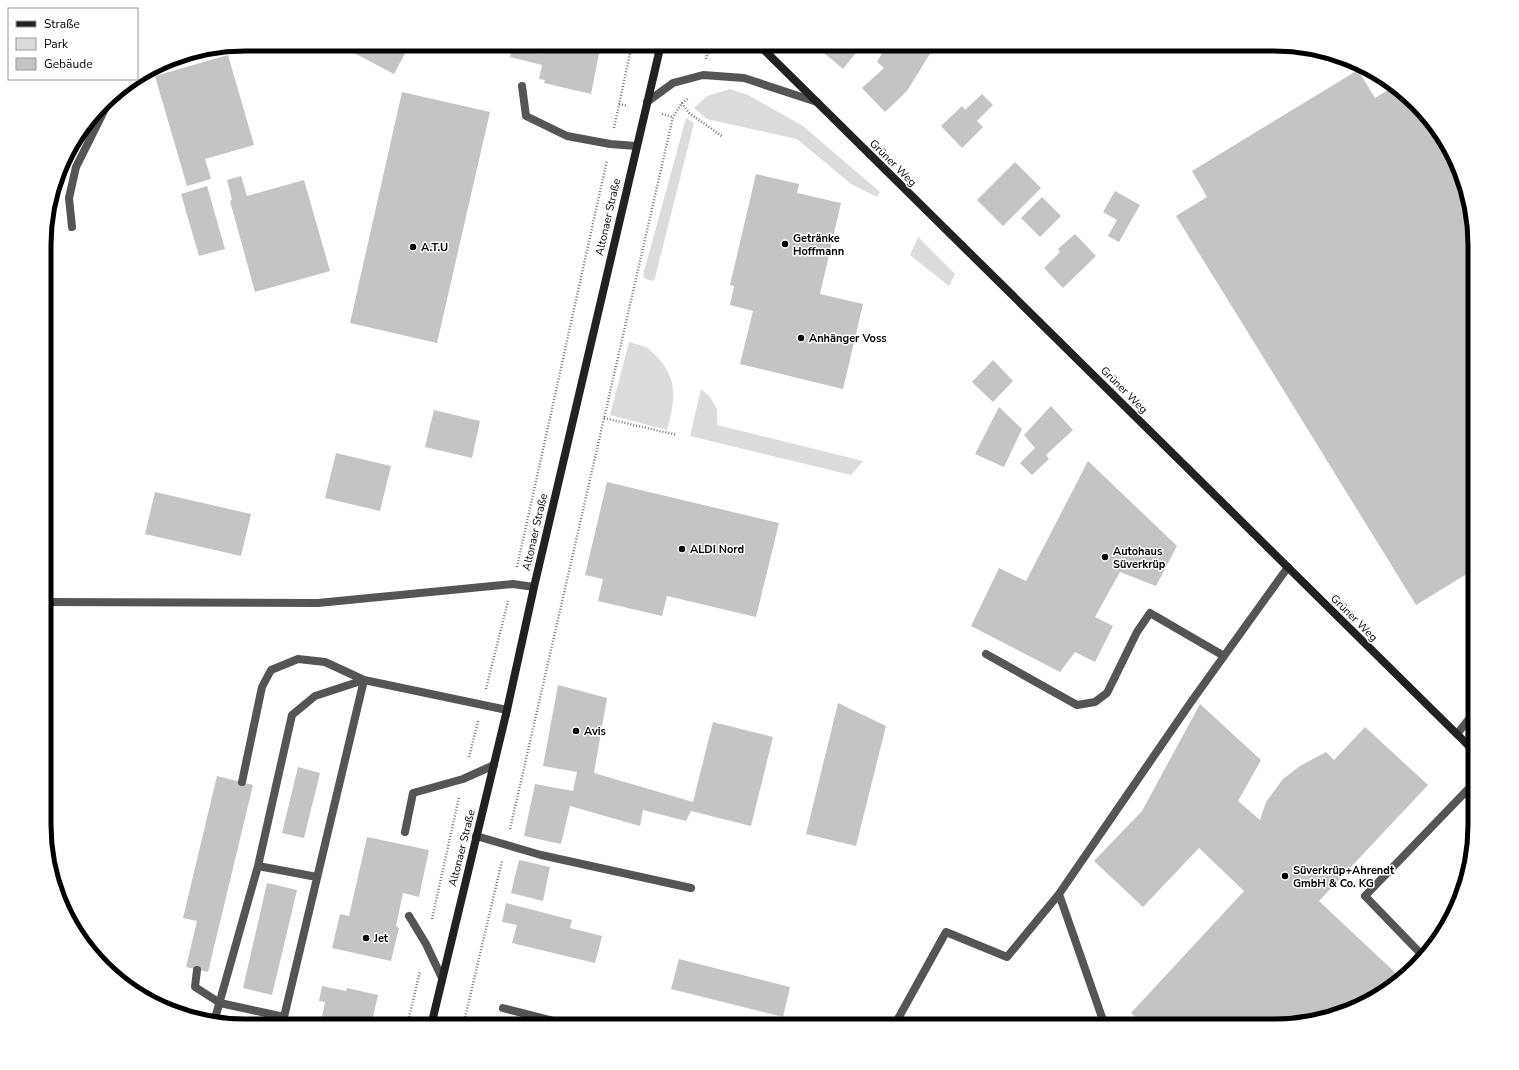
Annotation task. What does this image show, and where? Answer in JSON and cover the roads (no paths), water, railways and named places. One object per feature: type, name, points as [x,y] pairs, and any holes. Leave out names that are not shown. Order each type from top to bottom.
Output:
[{"type":"main road","name":"Altonaer Straße","points":[[433,1019],[507,710],[534,587],[659,51]]},
{"type":"main road","name":"Grüner Weg","points":[[765,51],[1468,745]]},
{"type":"street","points":[[647,102],[673,83],[703,75],[744,78],[817,102]]},
{"type":"street","points":[[522,86],[526,116],[567,136],[610,144],[636,146]]},
{"type":"street","points":[[72,227],[69,198],[76,167],[103,113]]},
{"type":"street","points":[[898,1019],[946,932],[1007,957],[1059,894],[1191,702],[1288,567]]},
{"type":"street","points":[[51,602],[318,603],[513,584],[534,587]]},
{"type":"street","points":[[986,654],[1077,705],[1095,702],[1107,693],[1137,632],[1150,613],[1224,656]]},
{"type":"street","points":[[242,782],[262,687],[271,670],[298,658],[325,662],[364,680],[507,710]]},
{"type":"street","points":[[216,1016],[258,866],[292,715],[315,696],[364,680]]},
{"type":"street","points":[[197,970],[195,987],[220,1003],[284,1017],[364,680]]},
{"type":"street","points":[[1457,734],[1468,720]]},
{"type":"street","points":[[406,832],[412,793],[463,779],[494,765]]},
{"type":"street","points":[[1420,953],[1364,896],[1468,789]]},
{"type":"street","points":[[476,836],[541,855],[691,888]]},
{"type":"street","points":[[258,866],[318,877]]},
{"type":"street","points":[[1059,894],[1103,1019]]},
{"type":"street","points":[[409,916],[426,944],[442,978]]},
{"type":"street","points":[[503,1008],[546,1019]]},
{"type":"place","name":"Getränke Hoffmann","points":[[785,244]]},
{"type":"place","name":"A.T.U","points":[[413,247]]},
{"type":"place","name":"Anhänger Voss","points":[[801,338]]},
{"type":"place","name":"ALDI Nord","points":[[682,549]]},
{"type":"place","name":"Autohaus Süverkrüp","points":[[1105,557]]},
{"type":"place","name":"Avis","points":[[576,731]]},
{"type":"place","name":"Süverkrüp+Ahrendt GmbH & Co. KG","points":[[1285,876]]},
{"type":"place","name":"Jet","points":[[366,938]]}]
